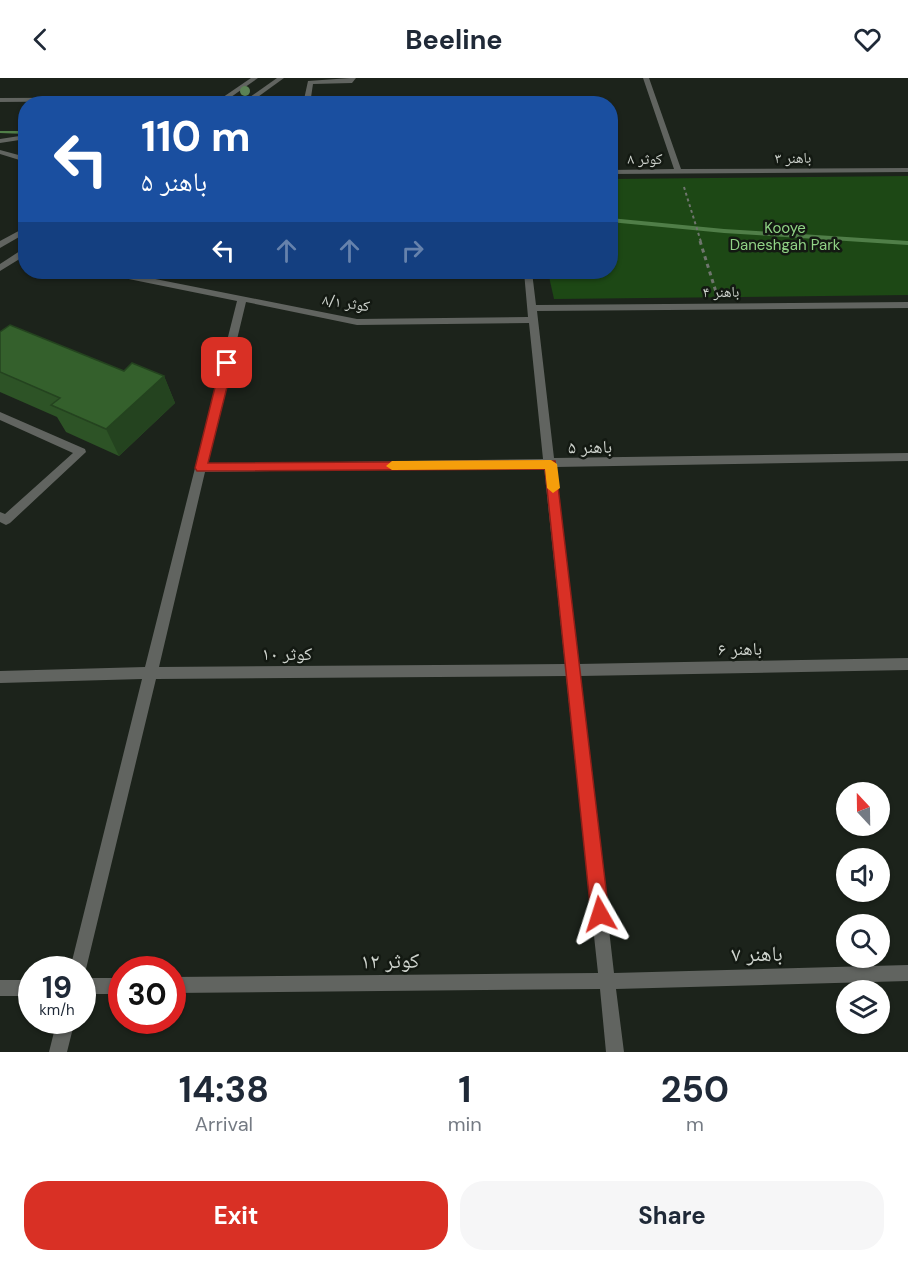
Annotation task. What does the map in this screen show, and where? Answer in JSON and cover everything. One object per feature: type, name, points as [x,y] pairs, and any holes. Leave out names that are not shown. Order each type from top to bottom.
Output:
[{"type":"street","points":[[227,96],[255,78]]},
{"type":"street","points":[[255,96],[281,78]]},
{"type":"street","points":[[307,96],[310,82],[352,81],[353,78]]},
{"type":"street","points":[[646,78],[679,173]]},
{"type":"street","points":[[0,100],[18,100]]},
{"type":"street","points":[[0,141],[18,138]]},
{"type":"street","points":[[0,152],[18,158]]},
{"type":"street","name":"باهنر ۳","points":[[679,173],[908,170]]},
{"type":"street","name":"کوثر ۸","points":[[618,172],[679,173]]},
{"type":"street","points":[[0,246],[18,234]]},
{"type":"street","points":[[0,268],[18,256]]},
{"type":"street","name":"کوثر ۸/۱","points":[[142,279],[357,322],[534,314]]},
{"type":"street","points":[[529,279],[615,1052]]},
{"type":"street","points":[[81,956],[242,300]]},
{"type":"street","name":"باهنر ۴","points":[[534,314],[721,307],[908,305]]},
{"type":"street","points":[[0,416],[81,452],[6,520],[0,516]]},
{"type":"street","name":"باهنر ۵","points":[[201,468],[908,457]]},
{"type":"street","name":"باهنر ۶","points":[[574,670],[908,664]]},
{"type":"street","name":"کوثر ۱۰","points":[[0,676],[574,670]]},
{"type":"street","name":"باهنر ۷","points":[[607,981],[908,973]]},
{"type":"street","name":"کوثر ۱۲","points":[[186,985],[607,981]]},
{"type":"street","points":[[0,988],[18,988]]},
{"type":"street","points":[[58,1052],[62,1034]]},
{"type":"path","points":[[679,173],[721,307]]},
{"type":"green space","name":"Kooye Daneshgah Park","points":[[908,176],[908,295],[554,299],[550,279],[618,279],[618,179]]},
{"type":"building","points":[[10,325],[124,371],[132,363],[164,376],[106,429],[51,405],[60,398],[0,372],[0,332]]},
{"type":"waterway","points":[[0,132],[18,133]]},
{"type":"waterway","points":[[618,221],[724,231],[908,243]]},
{"type":"slow traffic","points":[[392,466],[551,464],[553,488]]},
{"type":"route","points":[[227,363],[201,468],[551,464],[600,914]]}]
